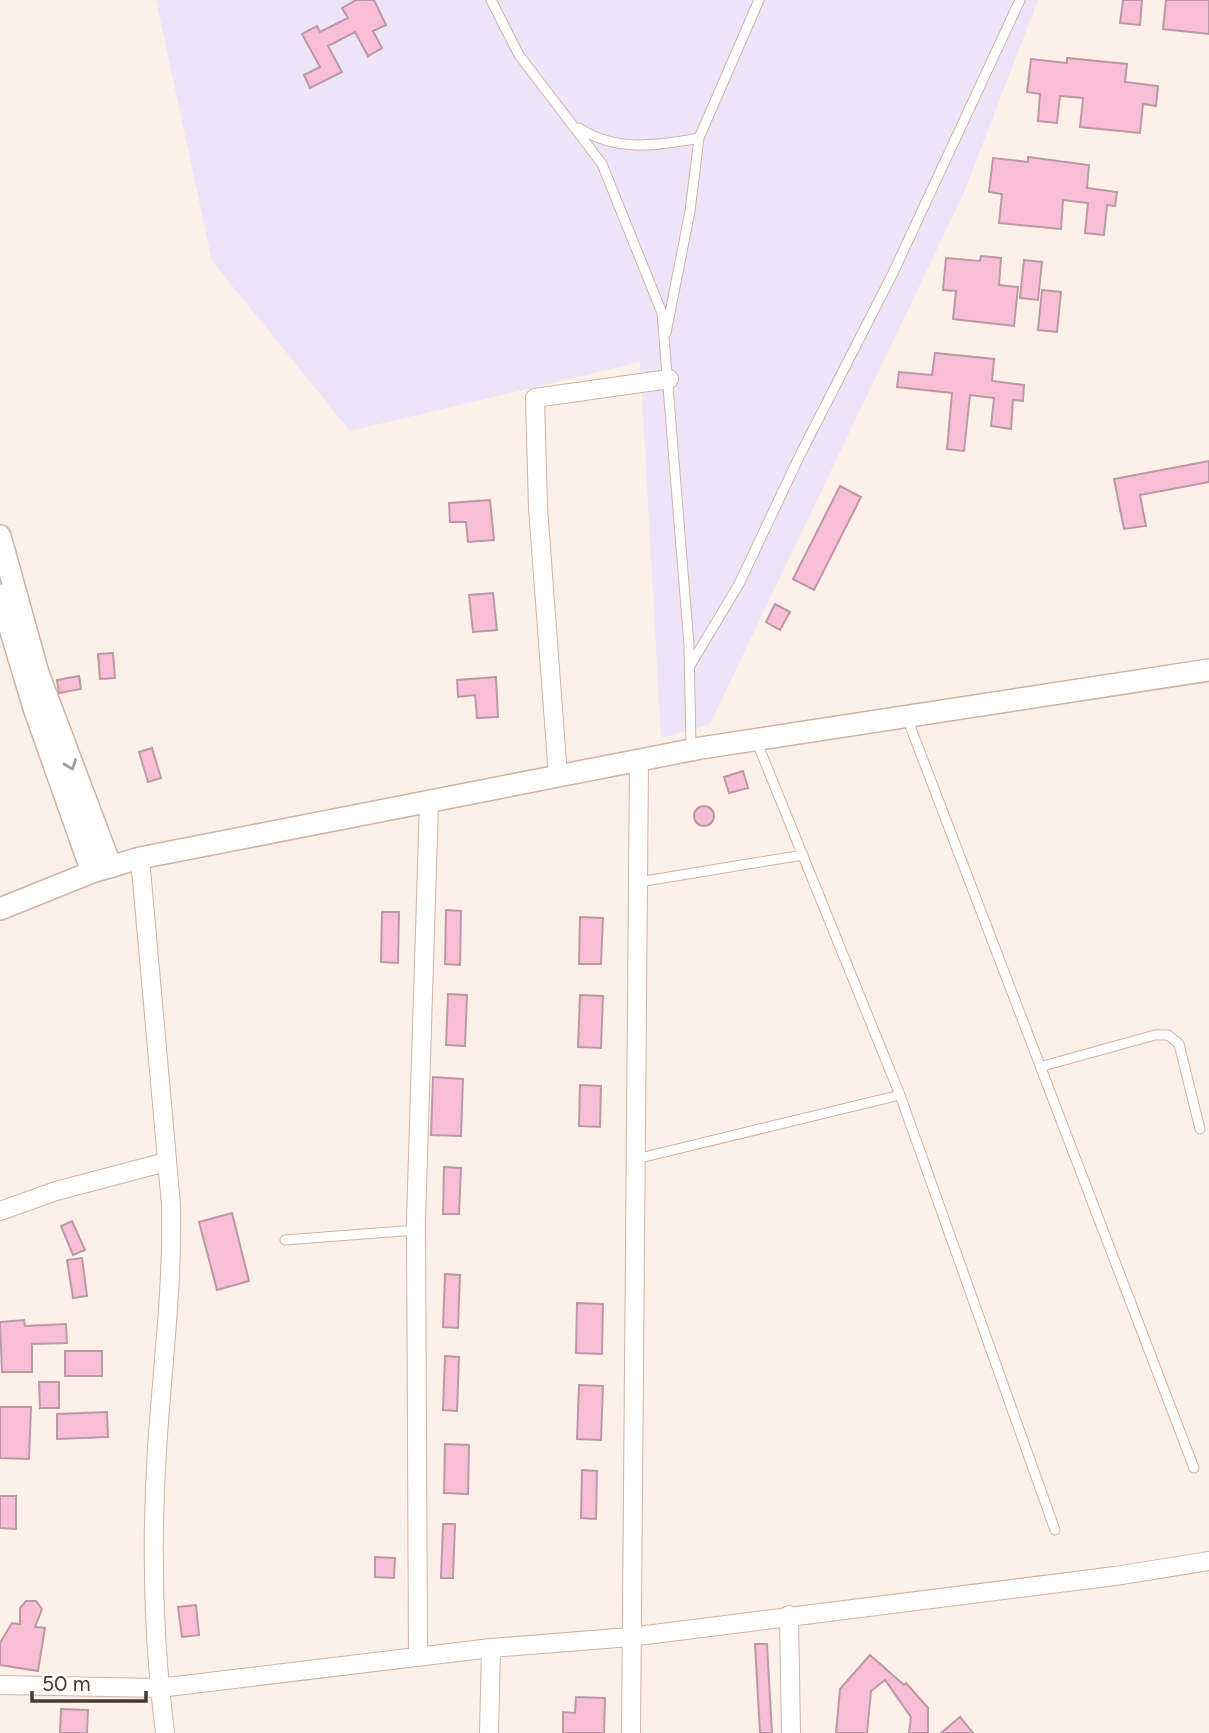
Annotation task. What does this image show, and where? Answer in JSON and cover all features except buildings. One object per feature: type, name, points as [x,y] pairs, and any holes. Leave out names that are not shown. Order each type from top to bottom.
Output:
[{"type":"street","points":[[558,776],[538,508],[535,398],[668,379]]},
{"type":"street","points":[[0,536],[42,685],[102,869]]},
{"type":"street","points":[[0,594],[34,708],[102,869]]},
{"type":"street","points":[[0,909],[102,869],[140,858],[691,750],[1209,670]]},
{"type":"street","points":[[631,1733],[639,760]]},
{"type":"street","points":[[418,1657],[416,1230],[429,802]]},
{"type":"street","points":[[140,858],[172,1256],[153,1528],[159,1688],[165,1733]]},
{"type":"street","points":[[0,1211],[56,1191],[166,1162]]},
{"type":"street","points":[[0,1685],[159,1688],[491,1648],[630,1637],[1209,1562]]},
{"type":"street","points":[[789,1615],[791,1733]]},
{"type":"street","points":[[489,1733],[491,1648]]},
{"type":"lane","points":[[491,0],[519,55],[576,126],[602,164],[662,313],[690,665],[691,750]]},
{"type":"lane","points":[[665,338],[690,211],[699,138],[759,0]]},
{"type":"lane","points":[[690,665],[739,584],[800,455],[893,273],[1020,0]]},
{"type":"lane","points":[[576,126],[597,139],[633,146],[699,138]]},
{"type":"lane","points":[[907,717],[1017,1007],[1043,1066],[1194,1468]]},
{"type":"lane","points":[[756,740],[900,1095],[1055,1530]]},
{"type":"lane","points":[[639,882],[803,855]]},
{"type":"lane","points":[[1043,1066],[1155,1035],[1168,1035],[1179,1044],[1200,1129]]},
{"type":"lane","points":[[634,1159],[900,1095]]},
{"type":"lane","points":[[285,1240],[416,1230]]},
{"type":"shaded area","points":[[156,0],[1038,0],[963,195],[710,724],[661,738],[640,362],[350,431],[212,261]]}]
